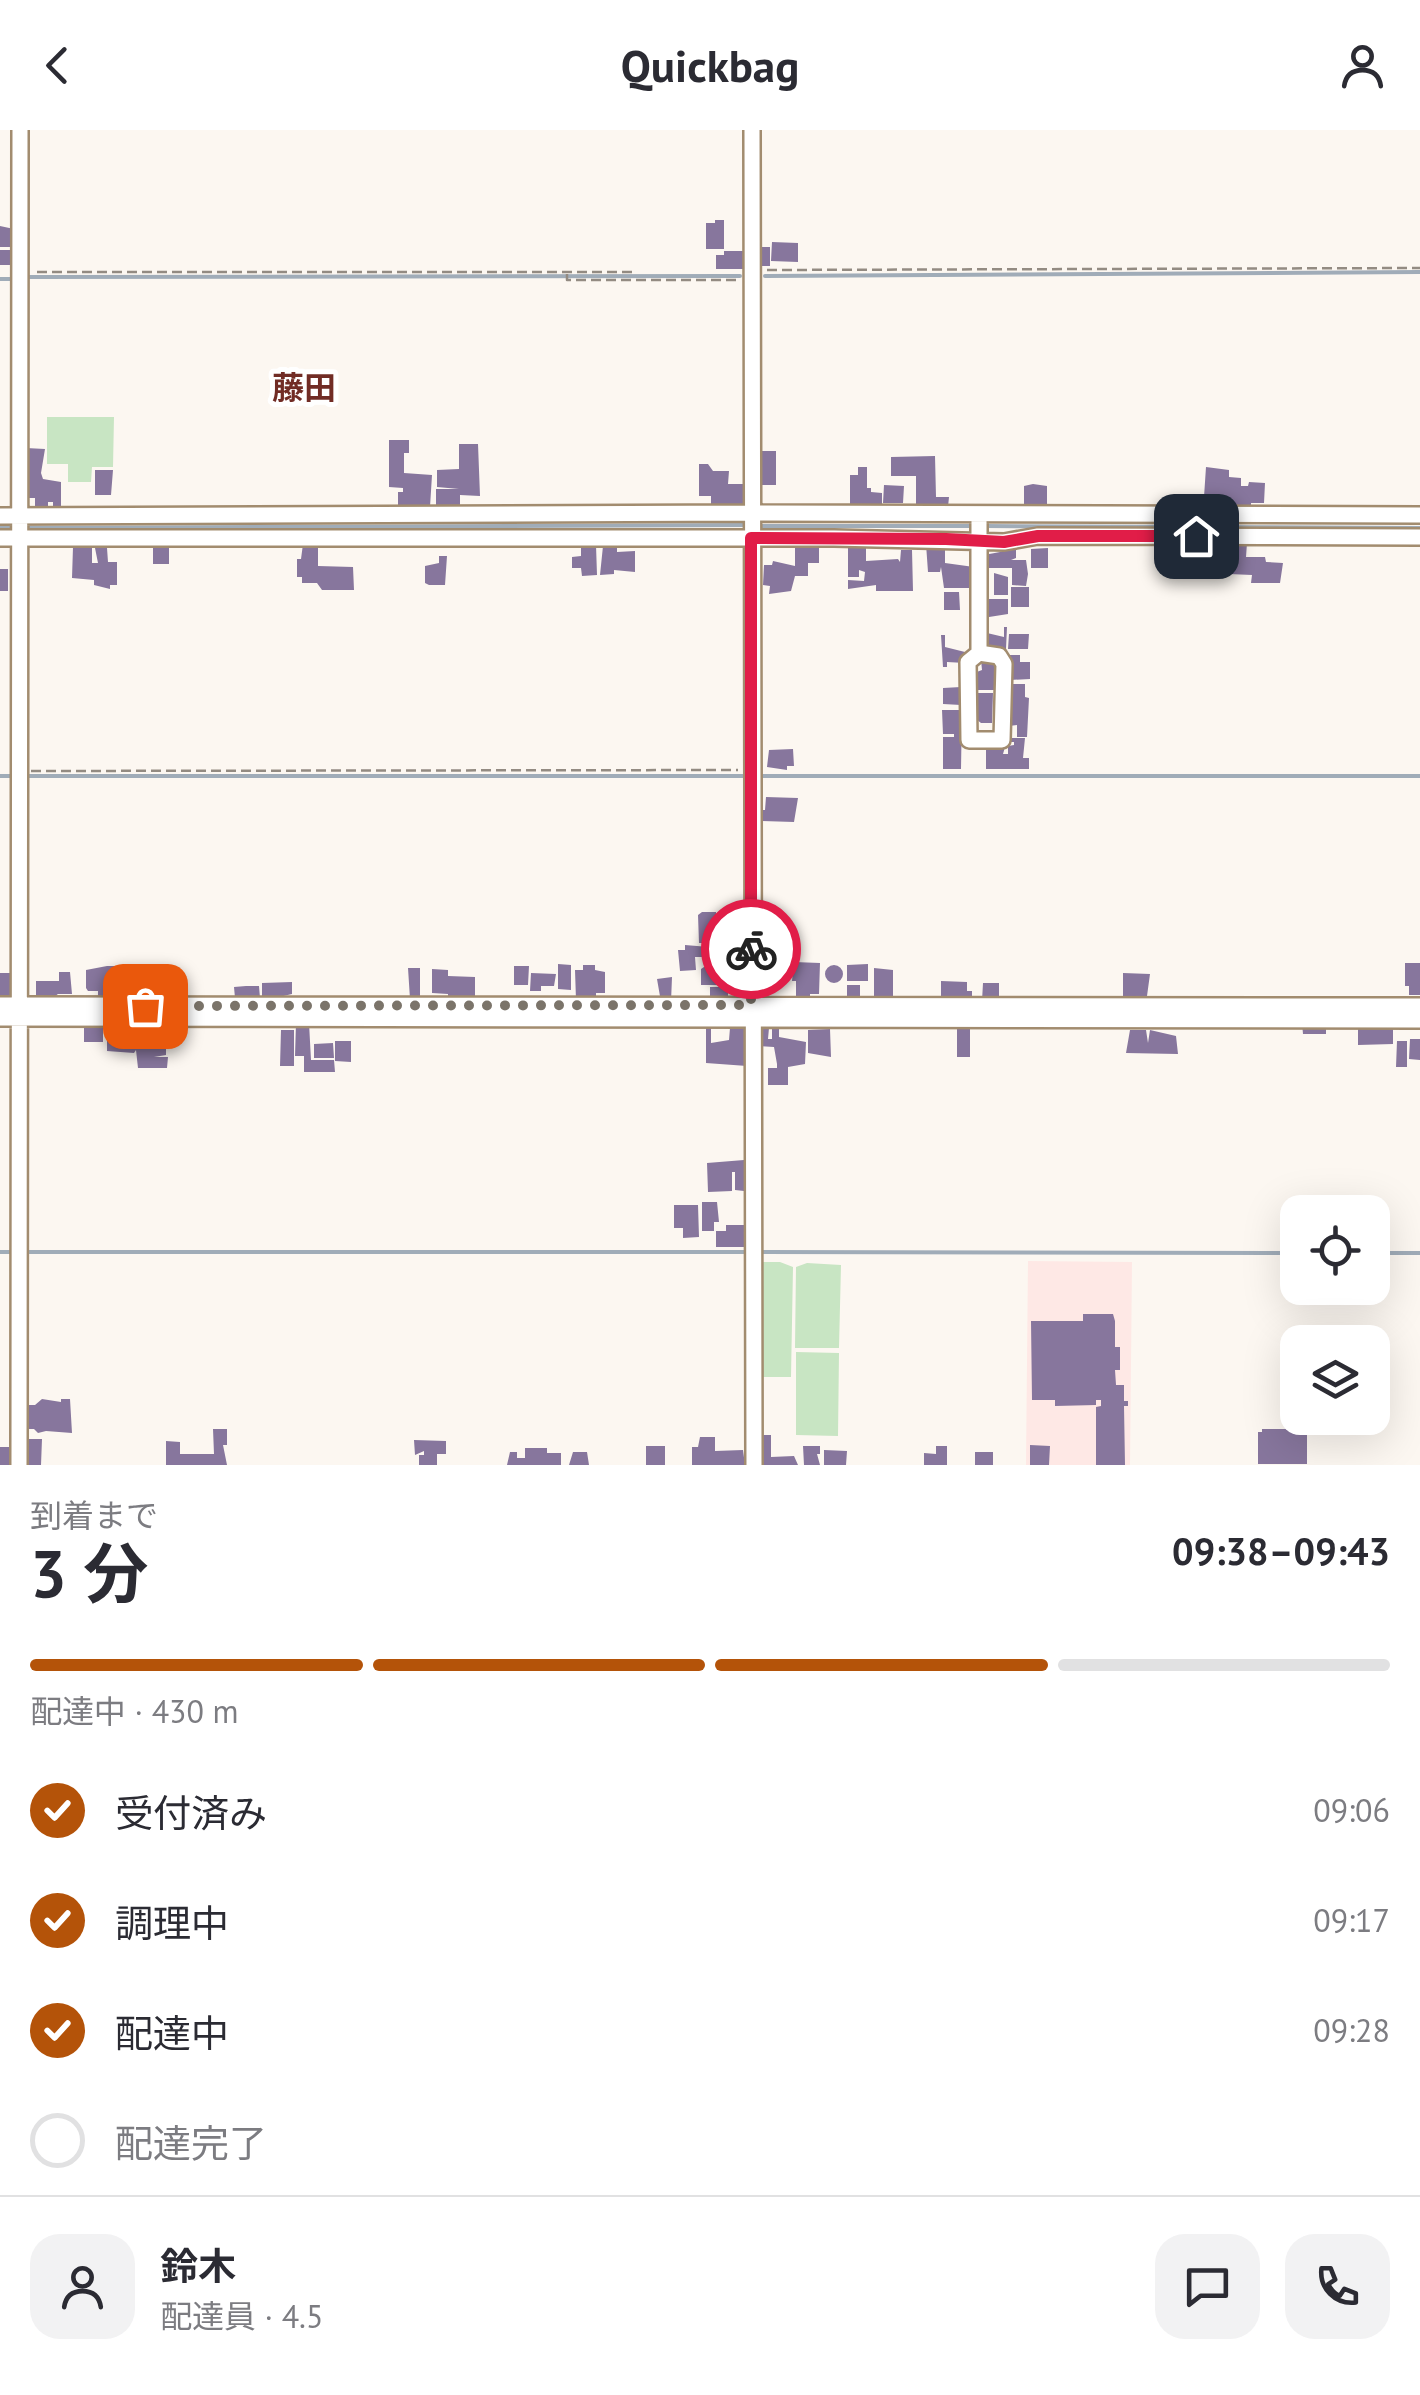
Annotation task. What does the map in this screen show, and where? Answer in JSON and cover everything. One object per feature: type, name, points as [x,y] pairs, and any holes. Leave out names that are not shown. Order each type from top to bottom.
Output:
[{"type":"street","points":[[19,1465],[20,130]]},
{"type":"street","points":[[752,130],[754,1465]]},
{"type":"street","points":[[0,538],[19,527],[1026,527],[1420,515]]},
{"type":"street","points":[[0,516],[19,527],[947,526],[979,527],[1004,542],[1026,527]]},
{"type":"street","points":[[979,527],[979,653]]},
{"type":"street","points":[[1026,527],[1038,536],[1420,537]]},
{"type":"street","points":[[979,653],[999,656],[1004,664],[1002,740],[969,740],[968,662],[979,653]]},
{"type":"street","points":[[0,1005],[20,1012]]},
{"type":"street","points":[[0,1018],[20,1012],[751,1012],[1420,1006]]},
{"type":"street","points":[[751,1012],[1420,1020]]},
{"type":"path","points":[[20,272],[567,276],[1420,268]]},
{"type":"path","points":[[567,276],[635,272]]},
{"type":"path","points":[[20,770],[728,772],[751,764]]},
{"type":"shaded area","points":[[1028,1261],[1132,1262],[1130,1465],[1026,1465]]},
{"type":"green space","points":[[47,417],[114,417],[113,467],[92,467],[91,482],[68,482],[68,464],[47,464]]},
{"type":"green space","points":[[757,1262],[780,1262],[793,1267],[791,1377],[758,1377]]},
{"type":"green space","points":[[807,1263],[841,1265],[839,1348],[795,1348],[796,1267]]},
{"type":"green space","points":[[796,1352],[839,1353],[838,1436],[796,1435]]},
{"type":"building","points":[[724,220],[724,249],[706,249],[706,223]]},
{"type":"building","points":[[0,226],[14,229],[11,247],[0,247]]},
{"type":"building","points":[[772,242],[798,243],[798,262],[771,261]]},
{"type":"building","points":[[760,247],[770,247],[770,266],[760,266]]},
{"type":"building","points":[[0,250],[14,250],[14,265],[0,265]]},
{"type":"building","points":[[724,251],[746,251],[746,269],[716,269],[716,255],[724,255]]},
{"type":"building","points":[[389,440],[409,440],[404,473],[432,475],[430,507],[398,506],[398,492],[403,492],[403,488],[389,487]]},
{"type":"building","points":[[459,444],[478,444],[480,496],[460,495],[460,505],[436,505],[436,489],[459,489],[437,487],[437,470],[459,469]]},
{"type":"building","points":[[26,448],[45,449],[41,473],[43,479],[61,482],[61,506],[48,502],[48,508],[35,508],[35,498],[24,498]]},
{"type":"building","points":[[759,451],[776,451],[776,485],[759,485]]},
{"type":"building","points":[[935,456],[936,497],[949,497],[948,507],[916,506],[916,476],[891,476],[891,457]]},
{"type":"building","points":[[699,464],[708,464],[713,471],[729,471],[728,484],[745,484],[745,504],[711,507],[711,496],[699,496]]},
{"type":"building","points":[[858,467],[867,467],[867,488],[882,493],[882,507],[850,505],[850,475],[858,475]]},
{"type":"building","points":[[1206,467],[1229,470],[1229,477],[1241,478],[1241,486],[1265,483],[1264,503],[1251,503],[1251,508],[1231,507],[1231,498],[1204,497]]},
{"type":"building","points":[[95,470],[113,470],[111,495],[95,495]]},
{"type":"building","points":[[884,485],[904,486],[903,503],[883,503]]},
{"type":"building","points":[[1024,486],[1047,486],[1047,504],[1024,505]]},
{"type":"building","points":[[1229,543],[1247,543],[1246,557],[1265,557],[1266,562],[1283,563],[1280,583],[1251,583],[1252,575],[1229,574]]},
{"type":"building","points":[[303,544],[318,544],[318,566],[353,567],[354,590],[322,590],[317,583],[302,583],[302,577],[297,577],[297,559],[301,559]]},
{"type":"building","points":[[926,544],[945,544],[945,563],[974,567],[974,588],[944,588],[941,567],[940,572],[928,572]]},
{"type":"building","points":[[596,545],[597,575],[582,576],[581,568],[572,568],[572,557],[581,556],[581,546]]},
{"type":"building","points":[[617,545],[617,552],[635,551],[635,572],[614,570],[614,574],[600,575],[603,546]]},
{"type":"building","points":[[819,545],[819,563],[808,563],[808,576],[795,576],[791,591],[769,594],[770,586],[763,585],[764,565],[772,565],[773,561],[795,566],[795,546]]},
{"type":"building","points":[[92,546],[92,563],[98,563],[95,548],[107,548],[108,562],[117,562],[117,585],[110,585],[110,589],[94,585],[94,580],[72,578],[73,547]]},
{"type":"building","points":[[153,546],[169,546],[169,564],[153,564]]},
{"type":"building","points":[[848,546],[866,546],[866,561],[900,562],[901,550],[912,550],[913,591],[876,591],[876,585],[848,589],[848,580],[864,581],[865,572],[859,570],[859,577],[848,577]]},
{"type":"building","points":[[1048,548],[1048,568],[1031,568],[1031,549]]},
{"type":"building","points":[[1016,549],[1016,558],[1011,560],[1026,560],[1026,586],[1012,585],[1012,568],[989,568],[989,562],[984,563],[984,555]]},
{"type":"building","points":[[439,556],[447,556],[445,585],[429,585],[425,583],[425,566],[439,563]]},
{"type":"building","points":[[0,569],[8,569],[8,591],[0,591]]},
{"type":"building","points":[[994,573],[1008,577],[1008,595],[994,595]]},
{"type":"building","points":[[1011,587],[1029,587],[1029,607],[1011,607]]},
{"type":"building","points":[[944,592],[959,592],[960,610],[944,610]]},
{"type":"building","points":[[984,599],[1008,599],[1008,614],[989,617],[989,611],[984,611]]},
{"type":"building","points":[[1004,627],[1006,649],[989,649],[984,645],[987,633],[1004,637]]},
{"type":"building","points":[[1009,634],[1029,634],[1028,649],[1008,649]]},
{"type":"building","points":[[941,635],[945,635],[945,647],[965,652],[965,663],[947,662],[947,667],[943,667]]},
{"type":"building","points":[[1009,655],[1020,655],[1020,662],[1030,662],[1030,679],[1010,680]]},
{"type":"building","points":[[981,660],[998,665],[998,690],[977,690],[974,685],[974,673],[982,670]]},
{"type":"building","points":[[1008,684],[1025,684],[1025,697],[1029,698],[1027,737],[1017,737],[1017,725],[1009,726]]},
{"type":"building","points":[[961,687],[961,705],[943,704],[943,688]]},
{"type":"building","points":[[975,693],[993,693],[992,723],[976,719]]},
{"type":"building","points":[[942,710],[962,710],[961,769],[943,769],[943,737],[954,734],[943,734]]},
{"type":"building","points":[[1008,738],[1025,738],[1023,758],[1029,758],[1029,769],[986,769],[986,747],[1005,747],[1003,754],[1008,754],[1008,746],[1014,742],[1007,742]]},
{"type":"building","points":[[793,749],[794,766],[787,766],[787,770],[767,767],[769,750]]},
{"type":"building","points":[[766,797],[798,798],[794,822],[759,821],[759,810],[765,810]]},
{"type":"building","points":[[702,912],[737,917],[737,926],[744,925],[745,951],[734,951],[734,962],[703,963],[703,957],[695,957],[696,970],[680,971],[678,950],[685,950],[685,945],[709,947],[709,943],[699,943],[698,915]]},
{"type":"building","points":[[794,962],[820,963],[819,994],[796,999],[796,981],[792,981]]},
{"type":"building","points":[[1405,963],[1420,963],[1420,995],[1409,995]]},
{"type":"building","points":[[558,964],[571,965],[571,990],[558,989]]},
{"type":"building","points":[[868,964],[868,981],[847,981],[847,965]]},
{"type":"building","points":[[583,965],[595,965],[595,970],[605,972],[605,993],[596,993],[596,1000],[576,1000],[575,970],[583,970]]},
{"type":"building","points":[[834,965],[843,974],[834,983],[825,974]]},
{"type":"building","points":[[117,966],[117,1001],[98,1002],[98,991],[86,988],[86,970]]},
{"type":"building","points":[[514,966],[529,966],[528,985],[514,985]]},
{"type":"building","points":[[704,967],[729,967],[729,985],[701,985]]},
{"type":"building","points":[[408,968],[420,968],[420,999],[410,999]]},
{"type":"building","points":[[874,968],[893,970],[893,1000],[874,1000]]},
{"type":"building","points":[[432,969],[448,970],[448,976],[475,977],[475,999],[448,999],[448,994],[432,993]]},
{"type":"building","points":[[59,972],[70,972],[72,994],[58,994],[51,999],[36,996],[36,981],[59,981]]},
{"type":"building","points":[[0,973],[12,973],[12,999],[0,999]]},
{"type":"building","points":[[531,973],[556,974],[554,986],[530,991]]},
{"type":"building","points":[[1123,973],[1150,974],[1147,996],[1123,996]]},
{"type":"building","points":[[672,977],[671,1002],[661,1002],[657,979]]},
{"type":"building","points":[[941,981],[967,982],[972,1001],[941,1001]]},
{"type":"building","points":[[292,982],[292,994],[262,1001],[262,983]]},
{"type":"building","points":[[983,983],[999,983],[999,1001],[982,1001]]},
{"type":"building","points":[[847,985],[860,985],[860,1001],[847,1001]]},
{"type":"building","points":[[259,986],[260,998],[235,998],[234,987]]},
{"type":"building","points":[[710,987],[728,987],[728,998],[710,998]]},
{"type":"building","points":[[296,1023],[309,1023],[311,1060],[334,1060],[335,1072],[304,1072],[304,1056],[295,1056]]},
{"type":"building","points":[[957,1023],[970,1023],[970,1057],[957,1057]]},
{"type":"building","points":[[1302,1023],[1326,1023],[1326,1034],[1303,1034]]},
{"type":"building","points":[[135,1024],[135,1037],[166,1037],[166,1055],[154,1057],[168,1057],[167,1068],[138,1068],[136,1050],[107,1051],[107,1027]]},
{"type":"building","points":[[706,1024],[711,1024],[711,1043],[729,1040],[730,1028],[747,1027],[747,1066],[706,1063]]},
{"type":"building","points":[[1363,1025],[1393,1029],[1393,1044],[1358,1045],[1358,1028]]},
{"type":"building","points":[[103,1026],[103,1042],[84,1042],[84,1027]]},
{"type":"building","points":[[772,1026],[779,1026],[779,1037],[806,1042],[805,1064],[788,1067],[788,1085],[768,1085],[768,1068],[777,1068],[777,1064],[774,1047],[759,1046],[759,1028],[769,1028],[768,1039],[772,1039]]},
{"type":"building","points":[[830,1029],[831,1057],[808,1053],[808,1030]]},
{"type":"building","points":[[281,1030],[294,1030],[294,1066],[280,1066]]},
{"type":"building","points":[[1130,1030],[1146,1030],[1148,1043],[1150,1030],[1176,1036],[1178,1054],[1126,1053]]},
{"type":"building","points":[[1410,1039],[1420,1039],[1420,1060],[1409,1059]]},
{"type":"building","points":[[335,1041],[351,1041],[351,1062],[335,1061]]},
{"type":"building","points":[[1397,1041],[1407,1041],[1407,1067],[1396,1067]]},
{"type":"building","points":[[333,1043],[334,1058],[314,1058],[314,1044]]},
{"type":"building","points":[[744,1160],[744,1191],[735,1190],[732,1172],[732,1191],[708,1192],[707,1163]]},
{"type":"building","points":[[702,1202],[717,1202],[719,1222],[714,1222],[714,1231],[702,1231]]},
{"type":"building","points":[[674,1205],[698,1205],[699,1237],[683,1238],[683,1228],[674,1228]]},
{"type":"building","points":[[726,1225],[746,1225],[746,1247],[716,1247],[716,1231],[726,1231]]},
{"type":"building","points":[[1083,1314],[1113,1314],[1115,1321],[1115,1347],[1120,1347],[1116,1385],[1124,1385],[1124,1401],[1128,1401],[1128,1406],[1124,1406],[1125,1465],[1096,1465],[1096,1407],[1101,1406],[1101,1400],[1096,1400],[1096,1405],[1055,1406],[1055,1400],[1032,1400],[1031,1321],[1083,1321]]},
{"type":"building","points":[[42,1399],[70,1399],[72,1433],[26,1429],[26,1405],[35,1405]]},
{"type":"building","points":[[213,1429],[227,1429],[227,1445],[223,1445],[227,1465],[166,1465],[166,1441],[180,1442],[180,1454],[214,1454]]},
{"type":"building","points":[[1280,1429],[1280,1435],[1307,1435],[1307,1464],[1258,1464],[1258,1432]]},
{"type":"building","points":[[758,1435],[771,1435],[771,1457],[794,1456],[798,1465],[759,1465]]},
{"type":"building","points":[[700,1437],[715,1437],[715,1451],[743,1450],[745,1465],[692,1465],[692,1447],[698,1447]]},
{"type":"building","points":[[26,1439],[42,1439],[41,1465],[26,1465]]},
{"type":"building","points":[[414,1440],[446,1441],[446,1454],[437,1454],[437,1465],[419,1465],[419,1455],[424,1455],[424,1451],[415,1455]]},
{"type":"building","points":[[1030,1445],[1050,1446],[1049,1465],[1030,1465]]},
{"type":"building","points":[[646,1446],[665,1446],[665,1465],[646,1465]]},
{"type":"building","points":[[803,1446],[820,1446],[820,1465],[804,1465]]},
{"type":"building","points":[[936,1446],[947,1446],[947,1465],[924,1465],[924,1453],[936,1454]]},
{"type":"building","points":[[0,1447],[13,1447],[14,1465],[0,1465]]},
{"type":"building","points":[[525,1448],[547,1448],[547,1453],[561,1453],[561,1465],[507,1465],[510,1452],[525,1458]]},
{"type":"building","points":[[824,1450],[847,1451],[846,1465],[824,1465]]},
{"type":"building","points":[[573,1452],[587,1452],[589,1465],[569,1465]]},
{"type":"building","points":[[975,1452],[993,1452],[993,1465],[975,1465]]},
{"type":"waterway","points":[[765,276],[1420,272]]},
{"type":"waterway","points":[[26,277],[740,276]]},
{"type":"waterway","points":[[0,279],[14,279]]},
{"type":"waterway","points":[[25,528],[750,525]]},
{"type":"waterway","points":[[760,526],[975,526]]},
{"type":"waterway","points":[[985,526],[1420,528]]},
{"type":"waterway","points":[[0,528],[15,528]]},
{"type":"waterway","points":[[0,776],[14,776]]},
{"type":"waterway","points":[[26,776],[746,776]]},
{"type":"waterway","points":[[760,776],[1420,776]]},
{"type":"waterway","points":[[0,1252],[15,1252]]},
{"type":"waterway","points":[[25,1252],[750,1252]]},
{"type":"waterway","points":[[760,1252],[1280,1253]]},
{"type":"waterway","points":[[1390,1253],[1420,1253]]},
{"type":"way so far","points":[[145,1006],[751,1005],[751,949]]},
{"type":"district","name":"藤田","points":[[304,387]]},
{"type":"route","points":[[751,949],[751,538],[1004,542],[1038,536],[1196,536]]}]
